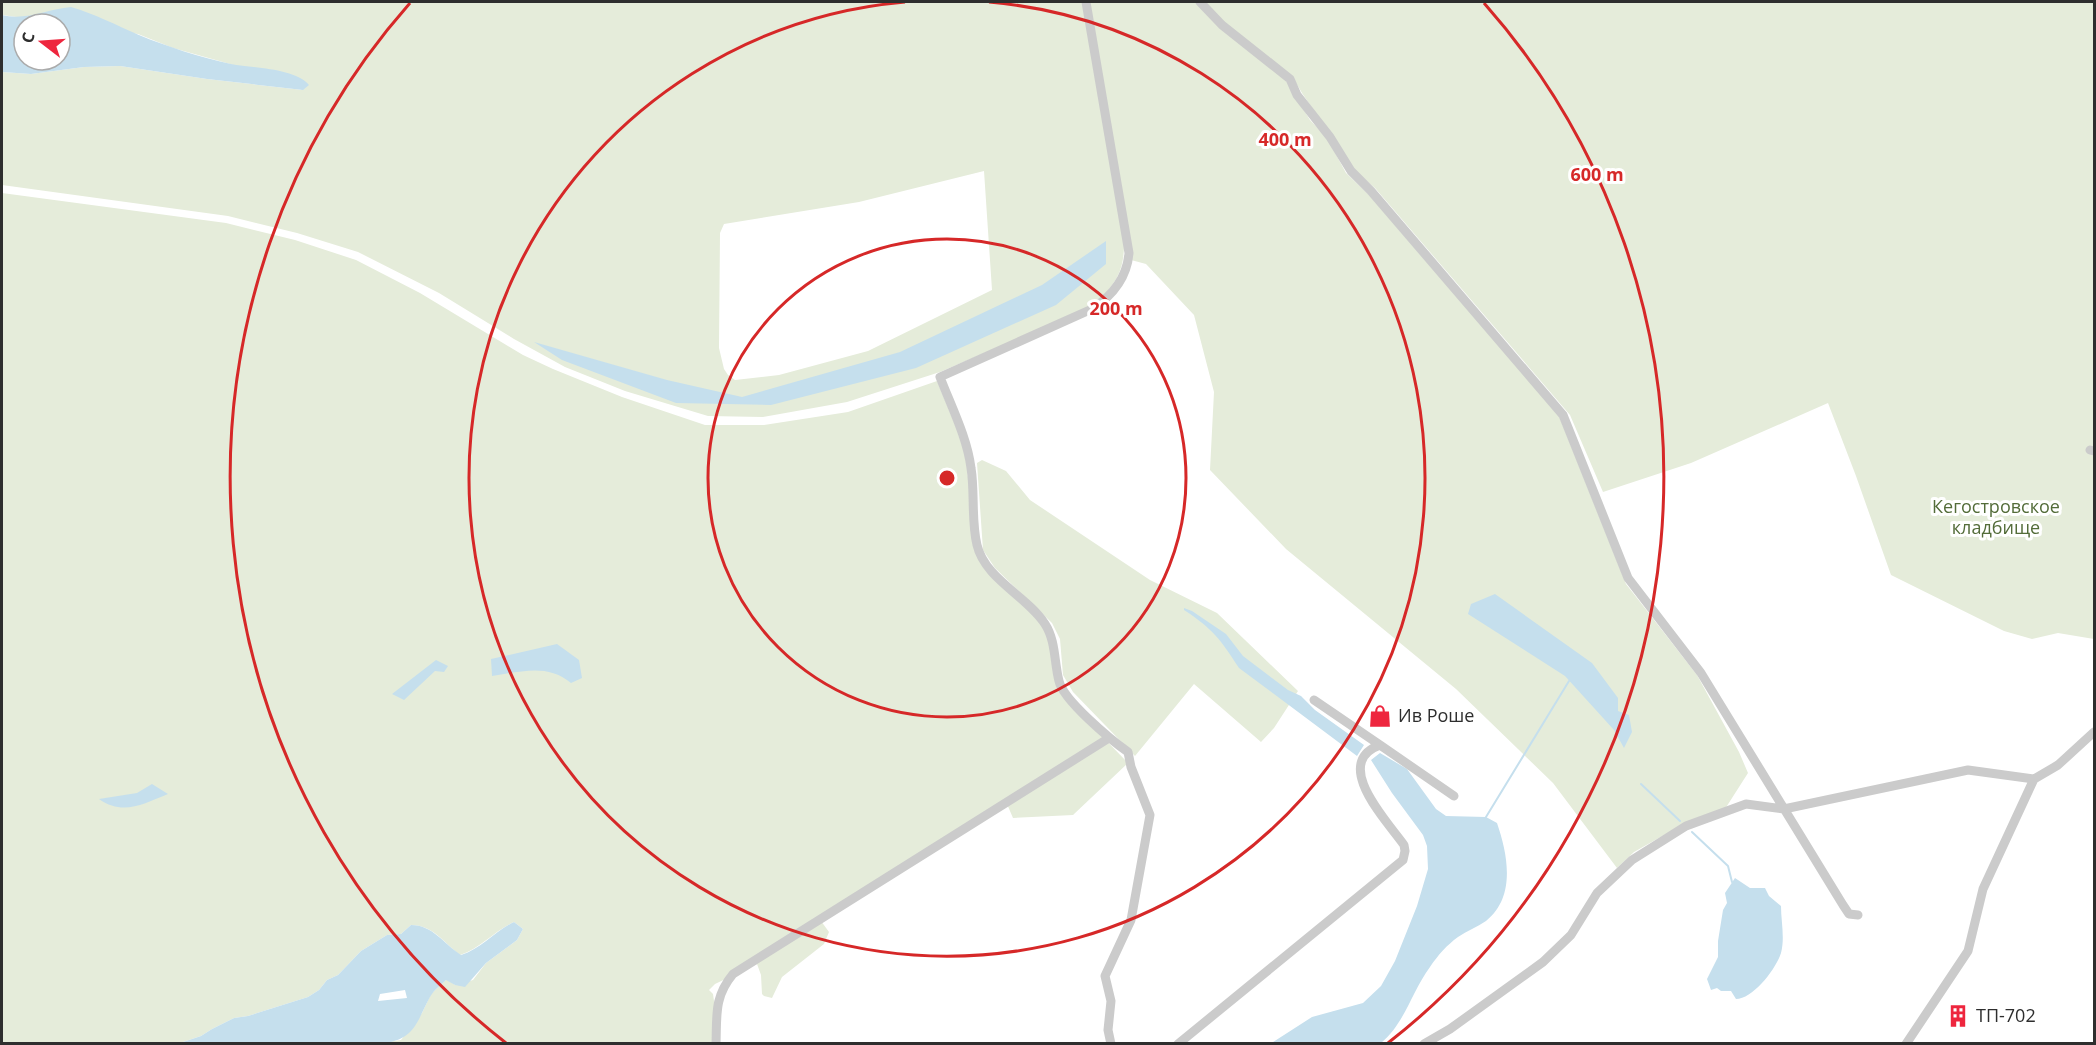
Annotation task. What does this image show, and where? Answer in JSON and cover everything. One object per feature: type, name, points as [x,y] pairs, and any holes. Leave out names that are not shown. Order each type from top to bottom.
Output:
[{"type":"street","points":[[1086,2],[1129,253],[1124,274],[1110,295],[1092,309],[940,377],[968,450],[977,545],[984,561],[1044,623],[1055,650],[1059,683],[1067,696],[1109,738],[1128,752],[1131,767],[1150,815],[1131,920],[1105,976],[1112,1001],[1108,1030],[1111,1044]]},
{"type":"street","points":[[1200,2],[1222,25],[1290,79],[1298,95],[1330,137],[1351,171],[1371,191],[1563,415],[1628,578],[1701,673],[1849,914],[1858,915]]},
{"type":"street","points":[[1314,700],[1454,796]]},
{"type":"street","points":[[1906,1044],[1968,951],[1983,889],[2034,779],[2058,765],[2094,732]]},
{"type":"street","points":[[716,1044],[717,1005],[721,991],[733,974],[1109,738]]},
{"type":"street","points":[[1178,1044],[1403,860],[1404,844],[1368,795],[1360,774],[1361,760],[1370,748],[1380,745]]},
{"type":"street","points":[[1424,1044],[1450,1029],[1543,962],[1571,935],[1597,893],[1632,860],[1686,826],[1746,804],[1784,809],[1968,770],[2034,779]]},
{"type":"green space","points":[[2,2],[1083,2],[1124,245],[1122,265],[1111,287],[1091,307],[940,372],[847,402],[763,417],[708,416],[625,391],[565,367],[439,293],[358,252],[297,233],[228,216],[2,185],[2,72],[31,74],[72,72],[72,69],[84,67],[120,66],[303,90],[230,64],[173,48],[138,34],[72,25],[72,12],[12,12],[12,16],[2,15]],"holes":[[[984,171],[992,290],[868,351],[779,375],[735,380],[728,375],[724,369],[719,348],[720,233],[724,224],[859,202]]]},
{"type":"green space","points":[[1090,2],[1197,2],[1283,76],[1310,120],[1327,138],[1346,173],[1370,196],[1559,416],[1626,584],[1697,675],[1748,773],[1725,809],[1687,822],[1634,852],[1617,868],[1553,783],[1456,689],[1286,549],[1210,470],[1214,392],[1194,315],[1146,264],[1131,260]]},
{"type":"green space","name":"Кегостровское кладбище","points":[[1203,2],[2094,2],[2094,639],[2058,633],[2032,639],[2004,631],[1891,575],[1828,403],[1691,463],[1603,492],[1570,415],[1375,188],[1353,169],[1292,76],[1223,23]]},
{"type":"green space","points":[[2,193],[226,223],[295,240],[356,260],[420,293],[523,355],[622,397],[705,425],[764,425],[848,412],[937,381],[965,449],[976,553],[1045,625],[1066,699],[1128,763],[1073,815],[1013,818],[1007,804],[821,921],[829,932],[824,944],[782,977],[772,998],[762,994],[761,975],[757,964],[715,984],[709,990],[713,994],[714,1001],[714,1043],[379,1043],[401,1040],[422,1013],[431,994],[447,979],[455,985],[473,980],[486,963],[517,940],[523,929],[514,922],[460,955],[432,931],[411,925],[401,934],[387,935],[361,951],[338,975],[327,980],[319,990],[308,997],[248,1016],[234,1018],[201,1036],[180,1043],[2,1044]]},
{"type":"green space","points":[[982,460],[1006,471],[1030,500],[1150,580],[1217,613],[1298,691],[1274,728],[1261,742],[1194,684],[1135,756],[1073,692],[1063,675],[1060,639],[1052,623],[995,568],[983,550],[977,463]]},
{"type":"water","points":[[71,7],[184,51],[231,64],[284,72],[302,79],[309,85],[303,90],[120,66],[72,69],[72,12],[45,12]]},
{"type":"water","points":[[2,15],[11,16],[12,72],[46,72],[31,74],[2,72]]},
{"type":"water","points":[[1106,241],[1106,264],[1056,305],[916,368],[771,405],[676,403],[562,360],[534,342],[667,380],[742,397],[900,352],[1042,285]]},
{"type":"water","points":[[1495,594],[1592,663],[1618,698],[1618,711],[1629,715],[1632,732],[1624,748],[1614,730],[1565,676],[1468,614],[1471,604]]},
{"type":"water","points":[[1184,608],[1226,634],[1243,656],[1288,690],[1301,696],[1315,710],[1364,745],[1357,756],[1239,668],[1215,635]]},
{"type":"water","points":[[557,644],[579,660],[582,678],[571,683],[553,673],[533,670],[492,676],[491,659]]},
{"type":"water","points":[[436,660],[448,666],[444,672],[435,671],[404,700],[392,694]]},
{"type":"water","points":[[1380,753],[1407,769],[1436,809],[1446,816],[1486,817],[1497,823],[1504,848],[1507,875],[1502,900],[1496,911],[1486,921],[1458,937],[1439,954],[1396,1026],[1381,1043],[1270,1044],[1312,1017],[1363,1003],[1381,986],[1395,961],[1417,906],[1428,869],[1427,846],[1423,835],[1371,760]]},
{"type":"water","points":[[152,784],[168,794],[125,808],[116,807],[99,799],[137,793]]},
{"type":"water","points":[[1735,878],[1750,888],[1765,888],[1769,896],[1781,906],[1783,935],[1781,953],[1769,975],[1750,994],[1736,999],[1731,991],[1721,991],[1717,988],[1711,990],[1707,979],[1718,957],[1723,910],[1727,903],[1725,893]]},
{"type":"water","points":[[514,922],[523,929],[517,940],[486,963],[465,987],[446,980],[432,994],[412,1030],[400,1039],[379,1044],[180,1043],[201,1036],[234,1018],[248,1016],[308,997],[319,990],[327,980],[338,975],[361,951],[387,935],[401,934],[411,925],[426,928],[461,955],[475,949]],"holes":[[[405,990],[407,998],[378,1001],[380,994]]]},
{"type":"waterway","points":[[1486,817],[1569,681]]},
{"type":"waterway","points":[[1641,784],[1680,821]]},
{"type":"waterway","points":[[1692,832],[1728,866],[1732,882]]},
{"type":"place","name":"Ив Роше","points":[[1380,716]]},
{"type":"place","name":"ТП-702","points":[[1958,1016]]}]
